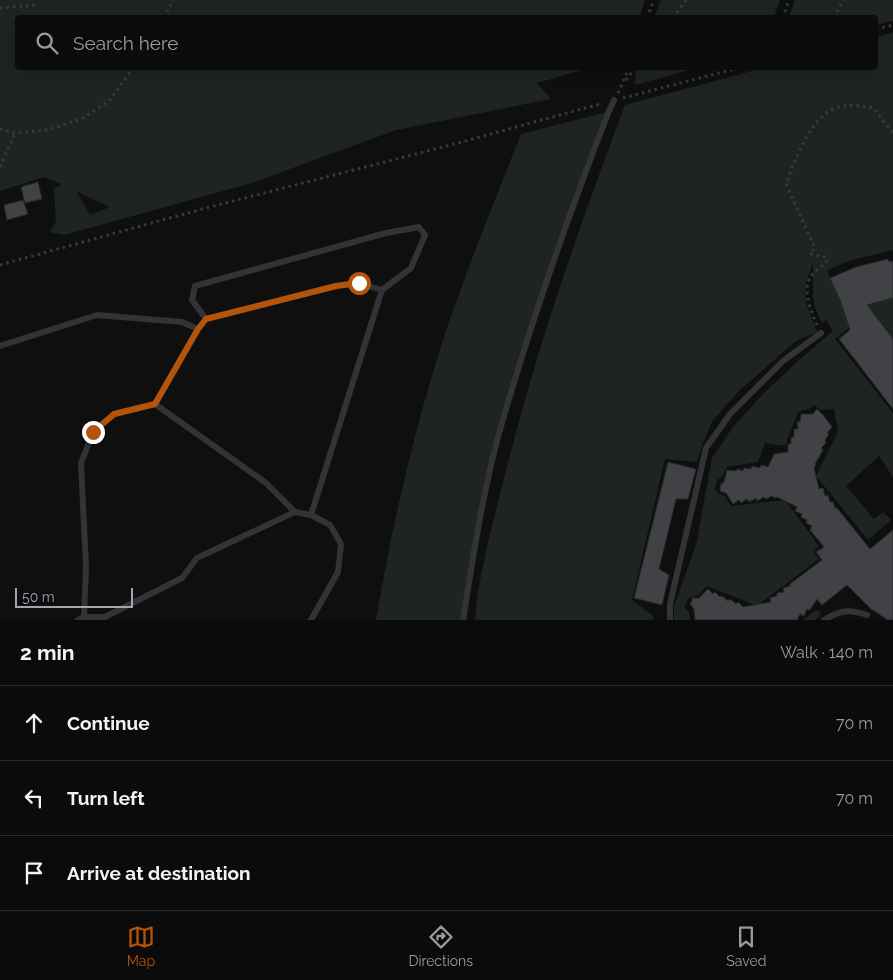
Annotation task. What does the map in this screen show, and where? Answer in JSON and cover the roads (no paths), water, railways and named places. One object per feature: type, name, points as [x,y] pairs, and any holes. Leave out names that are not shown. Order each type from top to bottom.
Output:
[{"type":"lane","points":[[463,620],[478,525],[504,417],[566,223],[614,100]]},
{"type":"lane","points":[[206,319],[192,300],[195,286],[386,233],[419,227],[425,235],[411,268],[382,290],[311,515]]},
{"type":"lane","points":[[295,512],[198,558],[182,578],[105,617],[81,618],[86,567],[81,463],[93,432],[114,414],[155,404],[198,329],[206,319],[336,286],[359,283],[382,290]]},
{"type":"lane","points":[[0,346],[98,315],[182,322],[198,329]]},
{"type":"lane","points":[[670,620],[670,604],[706,448],[730,414],[783,361],[821,333]]},
{"type":"lane","points":[[155,404],[266,483],[295,512],[311,515],[330,524],[341,544],[338,572],[311,620]]},
{"type":"lane","points":[[824,620],[835,613],[852,610],[867,615]]}]
